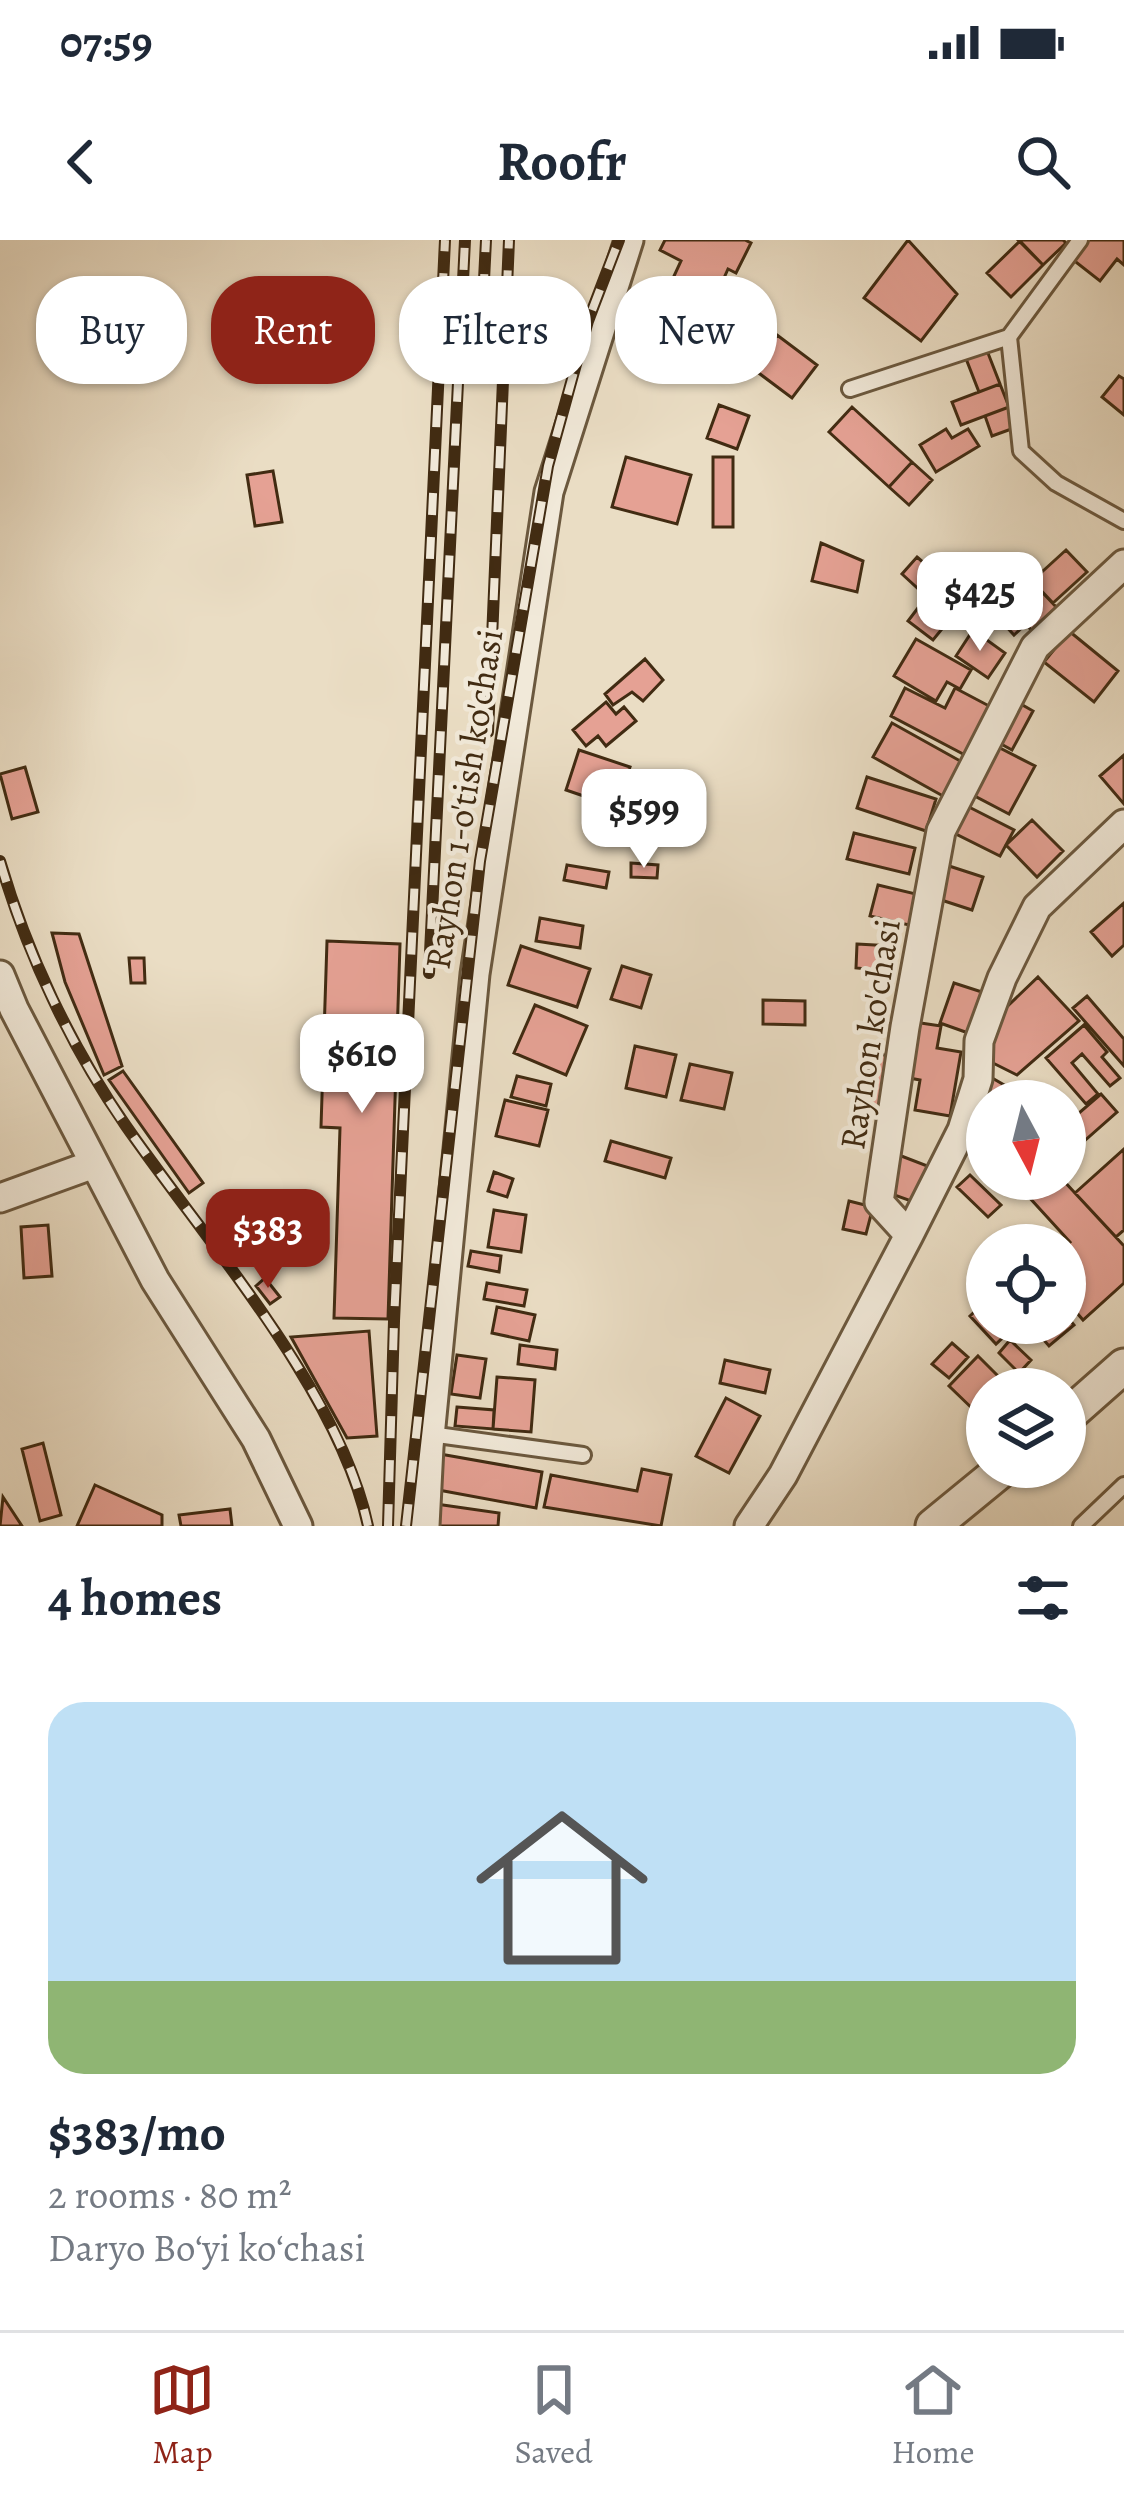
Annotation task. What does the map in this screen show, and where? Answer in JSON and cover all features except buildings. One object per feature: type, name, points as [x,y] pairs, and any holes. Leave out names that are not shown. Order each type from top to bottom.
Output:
[{"type":"street","name":"Rayhon 1-o'tish ko'chasi","points":[[424,1526],[476,974],[549,492],[629,240]]},
{"type":"street","name":"Rayhon ko'chasi","points":[[909,1235],[879,1202],[941,831],[1035,647],[1124,564]]},
{"type":"street","points":[[749,1526],[783,1474],[962,1130],[978,1079],[979,1041],[1002,978],[1037,907],[1124,824]]},
{"type":"street","points":[[0,975],[155,1280],[256,1439],[298,1526]]},
{"type":"street","points":[[0,1198],[94,1164]]},
{"type":"street","points":[[1086,1399],[1124,1366]]},
{"type":"street","points":[[932,1526],[979,1488]]},
{"type":"lane","points":[[850,389],[1009,337],[1080,240]]},
{"type":"lane","points":[[1009,337],[1021,452],[1056,483],[1124,521]]},
{"type":"lane","points":[[430,1434],[584,1455]]},
{"type":"lane","points":[[1081,1526],[1124,1485]]},
{"type":"railway","points":[[388,1526],[445,240]]},
{"type":"railway","points":[[429,973],[465,240]]},
{"type":"railway","points":[[484,276],[486,240]]},
{"type":"railway","points":[[488,732],[509,240]]},
{"type":"railway","points":[[406,1526],[480,861],[548,466],[588,321],[619,240]]},
{"type":"railway","points":[[0,861],[37,965],[69,1032],[126,1126],[300,1370],[353,1474],[368,1526]]}]
